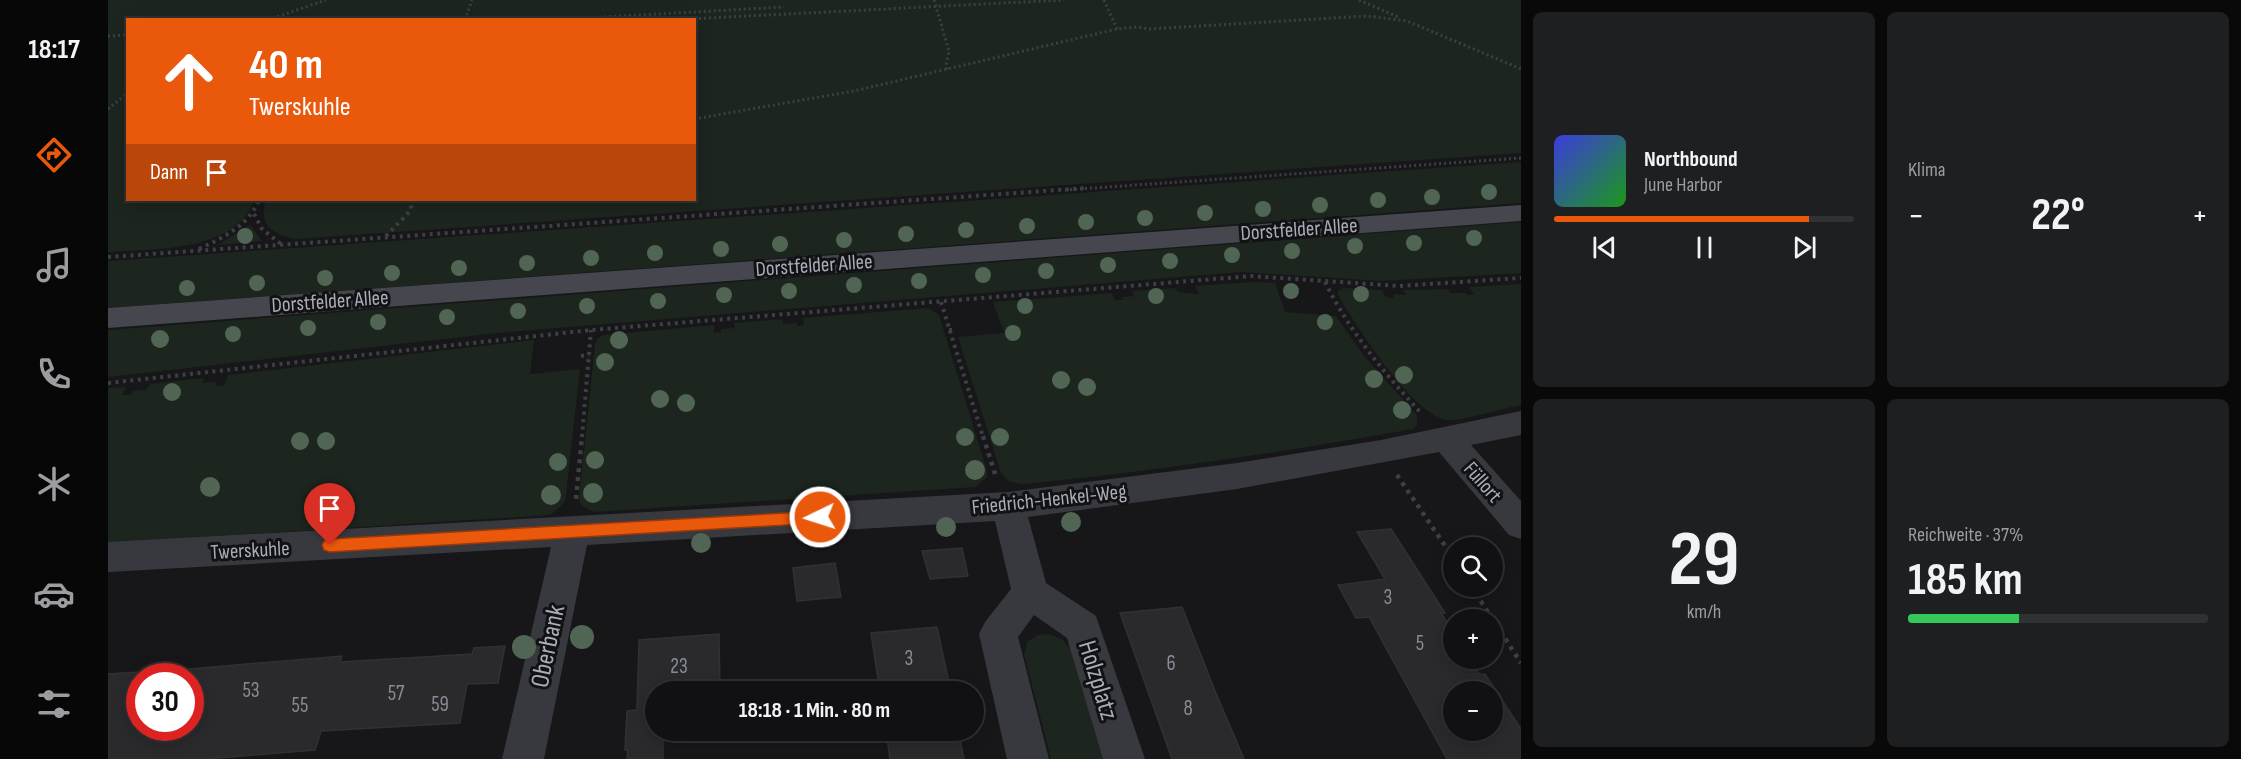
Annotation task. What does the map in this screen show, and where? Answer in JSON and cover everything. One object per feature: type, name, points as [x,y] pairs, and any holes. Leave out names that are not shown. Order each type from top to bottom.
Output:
[{"type":"main road","name":"Dorstfelder Allee","points":[[108,318],[1521,213]]},
{"type":"street","name":"Friedrich-Henkel-Weg","points":[[572,532],[1008,506],[1237,476],[1381,452],[1521,423]]},
{"type":"street","name":"Füllort","points":[[1445,438],[1521,525]]},
{"type":"street","points":[[1008,506],[1030,592],[998,634],[1028,759]]},
{"type":"street","name":"Twerskuhle","points":[[108,557],[572,532]]},
{"type":"street","name":"Oberbank","points":[[522,759],[572,532]]},
{"type":"street","name":"Holzplatz","points":[[1030,592],[1083,628],[1124,759]]},
{"type":"path","points":[[273,18],[326,0]]},
{"type":"path","points":[[465,18],[472,0]]},
{"type":"path","points":[[933,0],[937,6],[941,30],[949,51],[945,65],[948,72]]},
{"type":"path","points":[[696,19],[1064,0]]},
{"type":"path","points":[[1104,0],[1117,29]]},
{"type":"path","points":[[1359,0],[1521,69]]},
{"type":"path","points":[[585,18],[784,7]]},
{"type":"path","points":[[696,119],[827,98],[948,72],[1117,29],[1367,16],[1407,21]]},
{"type":"path","points":[[108,36],[126,35]]},
{"type":"path","points":[[108,109],[126,95]]},
{"type":"path","points":[[108,257],[1521,158]]},
{"type":"path","points":[[196,251],[235,231],[254,214],[259,201]]},
{"type":"path","points":[[385,237],[411,210],[411,201]]},
{"type":"path","points":[[254,214],[261,229],[282,244]]},
{"type":"path","points":[[108,383],[591,330],[1251,276],[1400,286],[1521,278]]},
{"type":"path","points":[[1325,282],[1335,310],[1378,366],[1445,438]]},
{"type":"path","points":[[941,302],[993,471],[1008,506]]},
{"type":"path","points":[[572,532],[591,330]]},
{"type":"path","points":[[950,330],[956,330]]},
{"type":"path","points":[[582,356],[589,355]]},
{"type":"path","points":[[1381,452],[1443,543]]},
{"type":"path","points":[[1478,597],[1521,663]]},
{"type":"shaded area","points":[[108,0],[1521,0],[1521,153],[296,239],[280,234],[269,227],[264,216],[266,201],[696,201],[696,18],[126,18],[126,201],[253,201],[245,217],[230,230],[212,239],[169,248],[108,252]]},
{"type":"shaded area","points":[[1521,162],[1521,203],[108,308],[108,261]]},
{"type":"shaded area","points":[[1521,222],[1521,273],[1381,281],[1241,272],[497,333],[108,377],[108,330]]},
{"type":"shaded area","points":[[251,226],[262,241],[218,245]]},
{"type":"shaded area","points":[[1253,282],[1275,283],[1285,312],[1336,316],[1364,356],[1417,415],[1417,425],[1413,429],[1268,453],[1073,479],[1024,484],[1011,482],[1001,473],[958,337],[1004,333],[993,302],[1112,293],[1115,300],[1123,300],[1122,297],[1134,296],[1132,291],[1176,288],[1178,292],[1199,294],[1195,286]]},
{"type":"shaded area","points":[[1521,284],[1521,405],[1455,420],[1435,416],[1403,388],[1358,327],[1338,295],[1338,291],[1344,288],[1382,290],[1386,297],[1394,298],[1393,294],[1406,295],[1403,290],[1448,289],[1451,293],[1468,295],[1474,294],[1469,287]]},
{"type":"shaded area","points":[[928,308],[939,315],[987,471],[987,477],[976,487],[594,512],[581,505],[579,498],[595,345],[597,339],[603,335],[714,325],[714,333],[721,332],[721,329],[735,328],[734,323],[783,319],[783,324],[797,323],[797,326],[804,325],[803,318]]},
{"type":"shaded area","points":[[534,340],[530,374],[580,369],[565,502],[550,515],[108,543],[108,388],[126,387],[122,395],[131,395],[133,391],[146,390],[150,384],[204,378],[202,383],[217,382],[216,386],[224,385],[228,375]]},
{"type":"shaded area","points":[[1049,634],[1063,640],[1072,651],[1104,759],[1051,759],[1024,654],[1027,642],[1038,635]]},
{"type":"building","points":[[1391,529],[1443,610],[1441,613],[1443,616],[1443,669],[1476,669],[1479,674],[1485,674],[1490,681],[1443,681],[1443,741],[1503,741],[1503,702],[1521,729],[1521,759],[1447,759],[1369,617],[1356,618],[1338,585],[1385,579],[1357,532]]},
{"type":"building","points":[[962,548],[968,576],[930,579],[922,551]]},
{"type":"building","points":[[835,563],[841,597],[797,601],[793,568]]},
{"type":"building","points":[[1182,607],[1244,759],[1172,759],[1120,613]]},
{"type":"building","points":[[937,627],[949,681],[878,681],[871,633]]},
{"type":"building","points":[[719,634],[720,681],[645,681],[645,741],[663,741],[663,759],[627,759],[628,750],[625,750],[627,711],[637,710],[639,640]]},
{"type":"building","points":[[505,646],[498,683],[467,684],[460,723],[321,731],[315,750],[206,759],[108,759],[108,674],[126,673],[126,741],[204,741],[204,668],[342,656],[340,662],[472,654],[474,648]]},
{"type":"building","points":[[888,741],[960,741],[964,759],[890,759]]},
{"type":"route","points":[[330,545],[820,517]]}]
